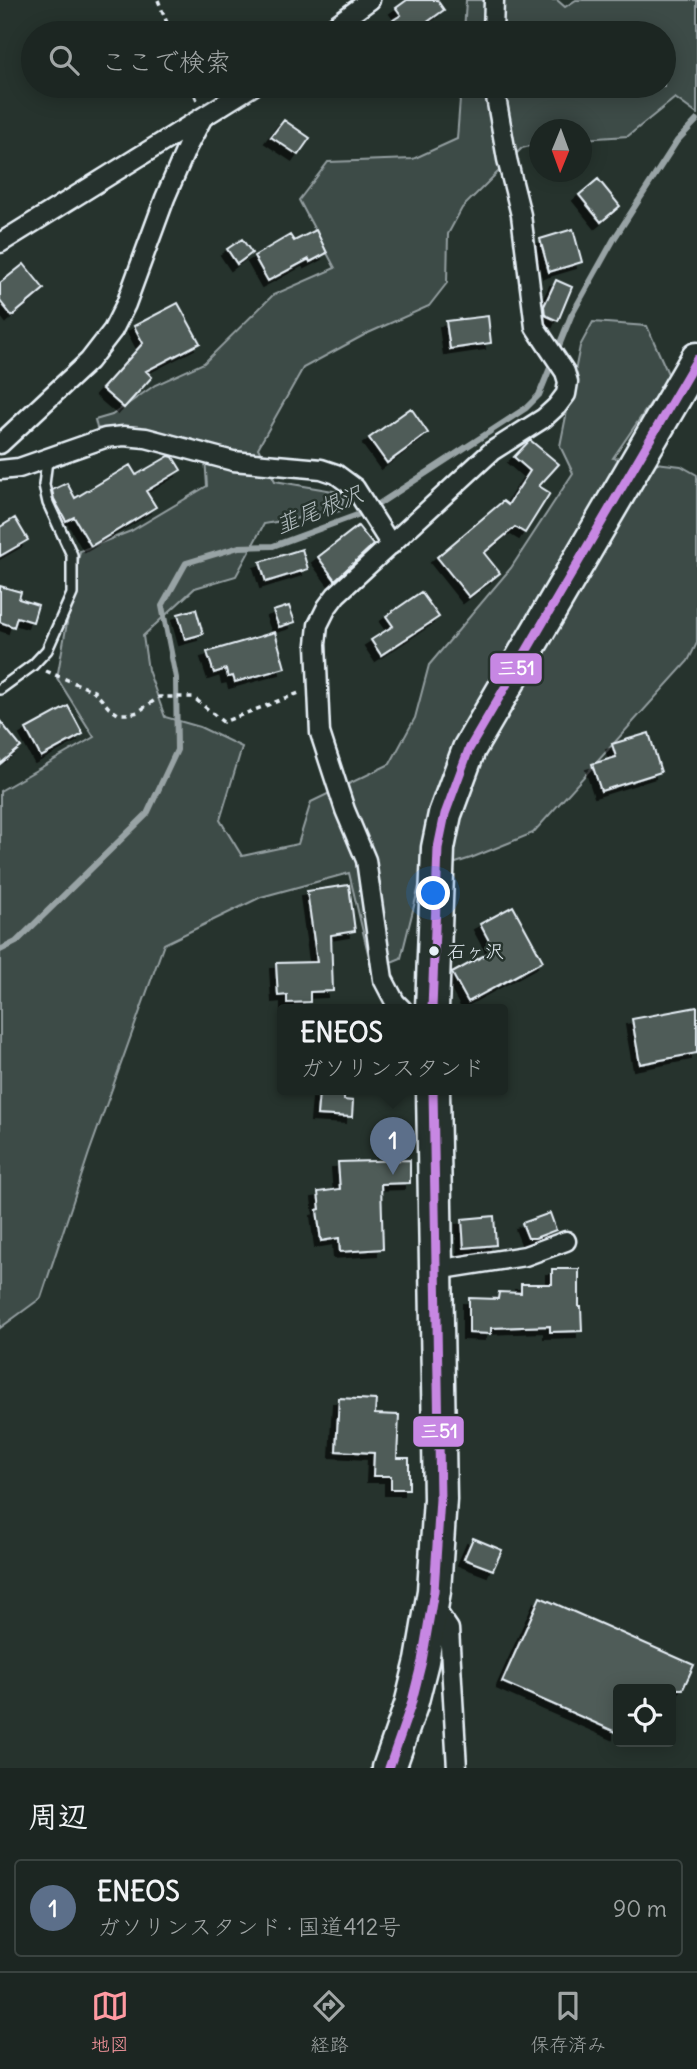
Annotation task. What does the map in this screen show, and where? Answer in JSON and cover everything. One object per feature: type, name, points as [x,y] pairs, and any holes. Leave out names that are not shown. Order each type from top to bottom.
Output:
[{"type":"highway","points":[[432,1004],[438,848],[446,814],[469,749],[697,359]]},
{"type":"highway","points":[[390,1768],[411,1705],[432,1604],[440,1499],[433,1095]]},
{"type":"street","points":[[342,21],[370,0]]},
{"type":"street","points":[[493,21],[494,0]]},
{"type":"street","points":[[0,243],[234,98]]},
{"type":"street","points":[[397,1004],[383,979],[366,860],[345,810],[320,733],[316,644],[318,625],[336,594],[492,451],[544,418],[566,394],[568,382],[565,372],[536,327],[521,215],[496,98]]},
{"type":"street","points":[[0,444],[89,361],[113,330],[126,304],[165,198],[203,117]]},
{"type":"street","points":[[0,470],[47,460],[105,438],[124,436],[145,438],[233,461],[321,470],[346,480],[362,497],[391,545]]},
{"type":"street","points":[[437,1270],[525,1256],[566,1241]]},
{"type":"street","points":[[432,1604],[449,1629],[457,1768]]},
{"type":"lane","points":[[0,689],[33,665],[47,650],[72,594],[70,546],[48,503],[44,485],[47,460]]},
{"type":"path","points":[[158,0],[167,21]]},
{"type":"path","points":[[33,665],[94,691],[118,714],[138,712],[159,697],[193,697],[223,722],[318,686]]},
{"type":"shaded area","points":[[466,0],[557,0],[565,7],[576,0],[697,0],[697,114],[675,98],[676,21],[465,21]]},
{"type":"shaded area","points":[[460,98],[675,98],[628,136],[592,138],[592,119],[529,119],[529,146],[522,148],[462,208],[448,234],[447,283],[429,306],[366,334],[303,368],[258,448],[275,481],[345,493],[340,511],[264,524],[236,576],[195,588],[143,636],[148,670],[165,717],[200,727],[242,747],[220,820],[242,856],[298,844],[311,802],[390,764],[415,718],[429,665],[511,568],[573,473],[560,446],[580,346],[593,322],[647,326],[669,376],[613,458],[681,466],[697,475],[697,643],[688,661],[533,833],[422,874],[401,958],[372,970],[349,873],[261,897],[164,944],[89,1153],[41,1298],[0,1328],[0,791],[94,737],[57,678],[80,551],[131,531],[207,486],[204,443],[97,428],[95,420],[112,415],[155,385],[204,363],[273,295],[335,268],[299,200],[328,162],[413,159],[457,139]]},
{"type":"building","points":[[407,0],[437,0],[444,10],[429,21],[392,21],[401,15],[396,8]]},
{"type":"building","points":[[284,120],[310,138],[298,155],[271,137]]},
{"type":"building","points":[[598,179],[620,206],[601,222],[579,195]]},
{"type":"building","points":[[573,229],[582,262],[549,272],[540,239]]},
{"type":"building","points":[[316,230],[327,253],[310,262],[309,259],[268,281],[254,256],[290,235],[294,241]]},
{"type":"building","points":[[242,239],[252,253],[237,264],[227,249]]},
{"type":"building","points":[[24,264],[44,289],[12,316],[0,301],[0,283]]},
{"type":"building","points":[[556,280],[572,287],[558,321],[545,315],[544,306]]},
{"type":"building","points":[[178,303],[200,343],[146,371],[152,377],[124,408],[102,389],[143,343],[134,326]]},
{"type":"building","points":[[488,316],[491,343],[450,349],[446,321]]},
{"type":"building","points":[[411,408],[428,433],[387,463],[369,438]]},
{"type":"building","points":[[530,440],[559,464],[539,486],[550,493],[525,533],[515,527],[484,553],[500,573],[469,597],[437,557],[503,501],[508,505],[530,471],[514,457]]},
{"type":"building","points":[[169,456],[173,457],[181,470],[146,491],[156,507],[91,546],[74,517],[66,521],[54,499],[52,490],[67,483],[75,498],[130,465],[136,475]]},
{"type":"building","points":[[15,518],[28,540],[0,556],[0,527]]},
{"type":"building","points":[[358,526],[373,545],[335,580],[318,557]]},
{"type":"building","points":[[302,549],[308,569],[266,582],[260,562]]},
{"type":"building","points":[[0,586],[21,592],[19,599],[38,605],[33,622],[17,617],[14,627],[0,622]]},
{"type":"building","points":[[421,592],[439,617],[381,655],[371,640],[393,626],[386,616]]},
{"type":"building","points":[[289,606],[295,622],[279,627],[273,611]]},
{"type":"building","points":[[196,609],[203,634],[185,639],[178,614]]},
{"type":"building","points":[[275,632],[285,668],[235,682],[233,676],[228,677],[226,669],[214,673],[207,652]]},
{"type":"building","points":[[68,706],[83,734],[41,757],[26,729]]},
{"type":"building","points":[[0,721],[21,747],[0,764]]},
{"type":"building","points":[[649,733],[661,772],[601,791],[592,764],[616,757],[612,744]]},
{"type":"building","points":[[349,885],[355,931],[331,935],[333,991],[310,992],[310,1002],[287,1003],[287,995],[278,996],[276,963],[317,962],[307,891]]},
{"type":"building","points":[[513,906],[543,961],[468,1002],[452,973],[494,950],[480,924]]},
{"type":"building","points":[[697,1007],[697,1053],[640,1064],[632,1019]]},
{"type":"building","points":[[319,1095],[344,1095],[344,1100],[353,1101],[352,1117],[317,1115]]},
{"type":"building","points":[[410,1160],[410,1183],[381,1184],[383,1249],[340,1252],[339,1238],[321,1241],[318,1192],[340,1189],[338,1162]]},
{"type":"building","points":[[550,1213],[556,1230],[528,1238],[522,1223]]},
{"type":"building","points":[[494,1216],[496,1245],[464,1248],[462,1219]]},
{"type":"building","points":[[552,1269],[579,1269],[582,1331],[550,1332],[550,1326],[491,1328],[491,1334],[469,1333],[469,1298],[498,1299],[499,1292],[521,1293],[521,1284],[552,1284]]},
{"type":"building","points":[[339,1398],[376,1400],[375,1414],[399,1415],[397,1458],[409,1458],[409,1489],[391,1489],[391,1476],[373,1476],[374,1453],[336,1451]]},
{"type":"building","points":[[473,1538],[502,1550],[493,1570],[464,1559]]},
{"type":"building","points":[[540,1597],[694,1665],[683,1689],[676,1689],[676,1684],[613,1684],[613,1731],[502,1682]]},
{"type":"waterway","name":"韮尾根沢","points":[[0,950],[16,942],[147,814],[177,750],[176,678],[162,606],[186,563],[239,547],[273,546],[368,511],[526,408],[539,395],[571,316],[614,239],[677,141],[697,120]]},
{"type":"transit line","name":"三51","points":[[432,1004],[438,848],[445,814],[469,749],[697,359]]},
{"type":"transit line","name":"三51","points":[[389,1768],[411,1705],[434,1591],[440,1499],[433,1095]]},
{"type":"place","name":"石ヶ沢","points":[[434,951]]},
{"type":"place","name":"ENEOS","points":[[393,1175]]}]
